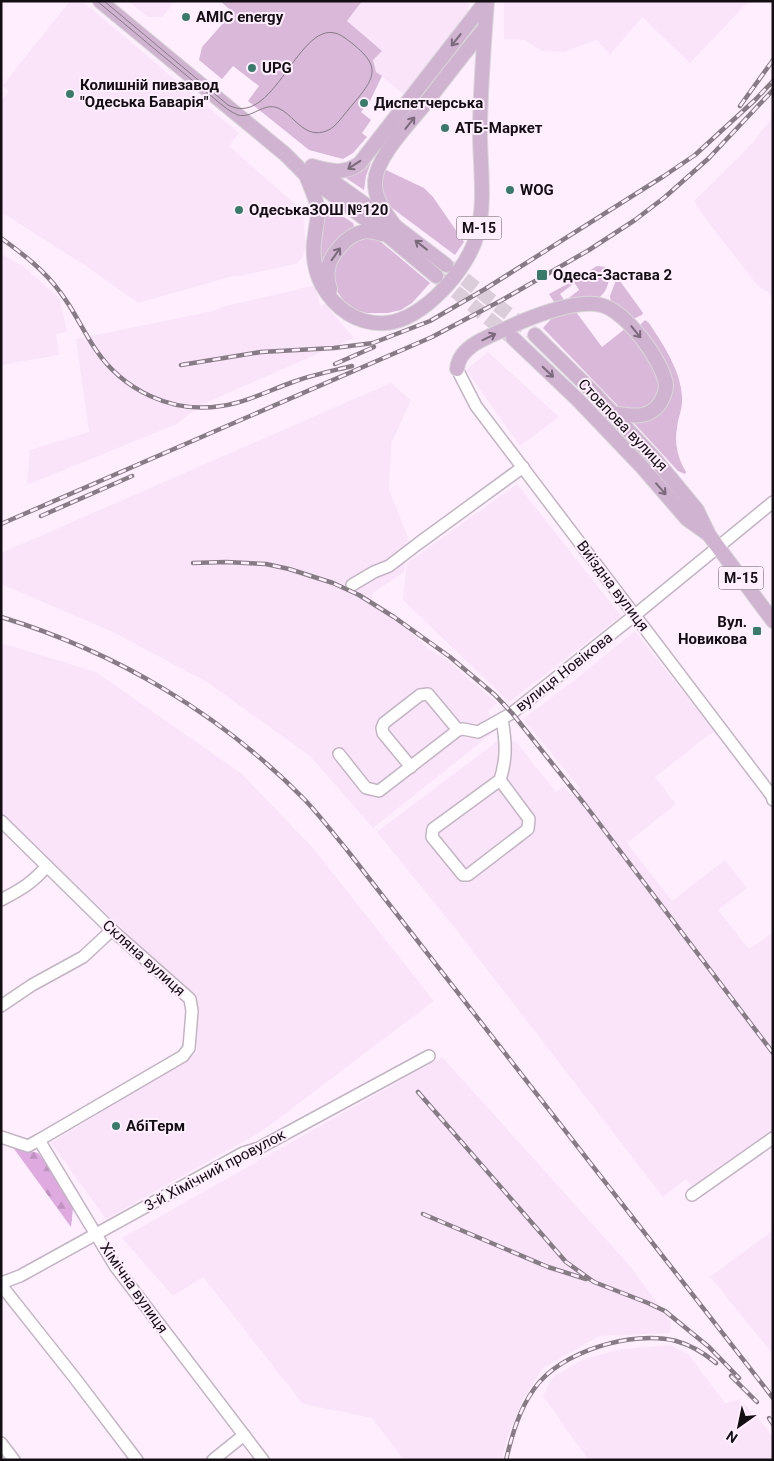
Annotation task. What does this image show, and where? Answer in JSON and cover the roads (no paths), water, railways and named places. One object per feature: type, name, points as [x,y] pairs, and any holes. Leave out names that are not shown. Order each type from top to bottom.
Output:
[{"type":"main road","points":[[100,1],[285,154],[391,230],[446,265]]},
{"type":"main road","points":[[309,171],[336,172],[350,169],[360,163],[487,1]]},
{"type":"main road","name":"М-15","points":[[333,300],[343,311],[363,321],[382,323],[399,320],[431,300],[456,274],[468,257],[477,236],[480,219],[480,89],[487,1]]},
{"type":"main road","points":[[436,276],[391,230],[375,192],[375,180],[378,169],[393,144],[485,28]]},
{"type":"main road","points":[[309,171],[318,210],[314,263],[323,286],[333,300]]},
{"type":"main road","points":[[333,300],[327,272],[332,259],[342,245],[360,232],[391,230]]},
{"type":"main road","points":[[457,369],[457,362],[468,349],[521,321],[542,314],[584,305],[603,306],[618,314],[638,335],[658,365],[664,377],[666,387],[663,398],[651,412],[634,416],[612,413]]},
{"type":"main road","name":"Стовпова вулиця","points":[[536,335],[612,413],[697,510],[709,535],[773,621]]},
{"type":"main road","name":"Стовпова вулиця","points":[[513,338],[578,400],[642,467],[687,519],[709,535]]},
{"type":"street","name":"Виїздна вулиця","points":[[457,369],[476,406],[772,796],[773,800]]},
{"type":"street","points":[[352,585],[374,572],[389,566],[522,467]]},
{"type":"street","name":"вулиця Новікова","points":[[458,730],[478,732],[503,724],[512,713],[773,502]]},
{"type":"street","points":[[339,754],[366,788],[378,791],[411,767],[458,730],[428,694],[420,695],[384,723],[382,728],[383,733],[411,767]]},
{"type":"street","points":[[500,780],[528,819],[528,829],[468,875],[463,875],[432,837],[433,829],[500,780],[505,765],[506,748],[503,724]]},
{"type":"street","name":"Скляна вулиця","points":[[1,821],[112,930],[190,999],[192,1011],[189,1048],[183,1056],[39,1140]]},
{"type":"street","points":[[1,900],[20,891],[34,881],[47,866]]},
{"type":"street","points":[[1,1006],[32,985],[83,957],[112,930]]},
{"type":"street","name":"3-й Хімічний провулок","points":[[137,1460],[1,1284],[20,1276],[243,1153],[259,1148],[429,1056]]},
{"type":"street","points":[[1,1137],[28,1146],[39,1140]]},
{"type":"street","points":[[692,1195],[773,1138]]},
{"type":"street","name":"Хімічна вулиця","points":[[39,1140],[115,1266],[263,1460]]},
{"type":"street","points":[[213,1460],[244,1435]]},
{"type":"street","points":[[1,1443],[14,1460]]},
{"type":"tunnel","points":[[448,266],[535,335]]},
{"type":"tunnel","points":[[439,278],[511,337]]},
{"type":"tram line","points":[[97,1],[221,104],[238,115],[248,115],[267,107],[273,107],[284,111],[310,131],[316,133],[327,131],[337,123],[358,99],[370,80],[371,65],[366,57],[345,38],[329,32],[315,38],[275,87],[261,101],[245,108],[228,105],[104,1]]},
{"type":"railway","points":[[740,106],[773,60]]},
{"type":"railway","points":[[181,365],[261,352],[334,348],[373,343],[430,321],[485,289],[695,155],[773,81]]},
{"type":"railway","points":[[1,524],[432,337],[502,300],[589,250],[635,220],[665,197],[709,158],[773,90]]},
{"type":"railway","points":[[1,238],[33,263],[54,284],[107,364],[120,377],[150,396],[185,406],[203,408],[221,406],[248,399],[322,373],[352,366]]},
{"type":"railway","points":[[335,364],[374,347]]},
{"type":"railway","points":[[41,516],[132,476]]},
{"type":"railway","points":[[193,563],[266,564],[333,583],[359,595],[394,617],[450,657],[495,695],[512,713],[586,806],[773,1053]]},
{"type":"railway","points":[[1,617],[44,631],[85,648],[165,689],[238,740],[273,769],[305,800],[347,850],[773,1398]]},
{"type":"railway","points":[[418,1092],[566,1262],[594,1282],[665,1311],[709,1347],[739,1378]]},
{"type":"railway","points":[[423,1214],[548,1267],[586,1279]]},
{"type":"railway","points":[[506,1460],[520,1414],[534,1389],[561,1364],[579,1354],[619,1341],[659,1338],[687,1345],[716,1363]]},
{"type":"railway","points":[[731,1376],[757,1402]]},
{"type":"railway","points":[[769,1418],[773,1424]]},
{"type":"place","name":"AMIC energy","points":[[186,17]]},
{"type":"place","name":"UPG","points":[[252,68]]},
{"type":"place","name":"Колишній пивзавод \"Одеська Баварія\"","points":[[70,94]]},
{"type":"place","name":"Диспетчерська","points":[[364,103]]},
{"type":"place","name":"АТБ-Маркет","points":[[445,128]]},
{"type":"place","name":"WOG","points":[[510,190]]},
{"type":"place","name":"ОдеськаЗОШ №120","points":[[239,210]]},
{"type":"place","name":"Одеса-Застава 2","points":[[542,275]]},
{"type":"place","name":"Вул. Новикова","points":[[757,631]]},
{"type":"place","name":"АбіТерм","points":[[116,1126]]}]
